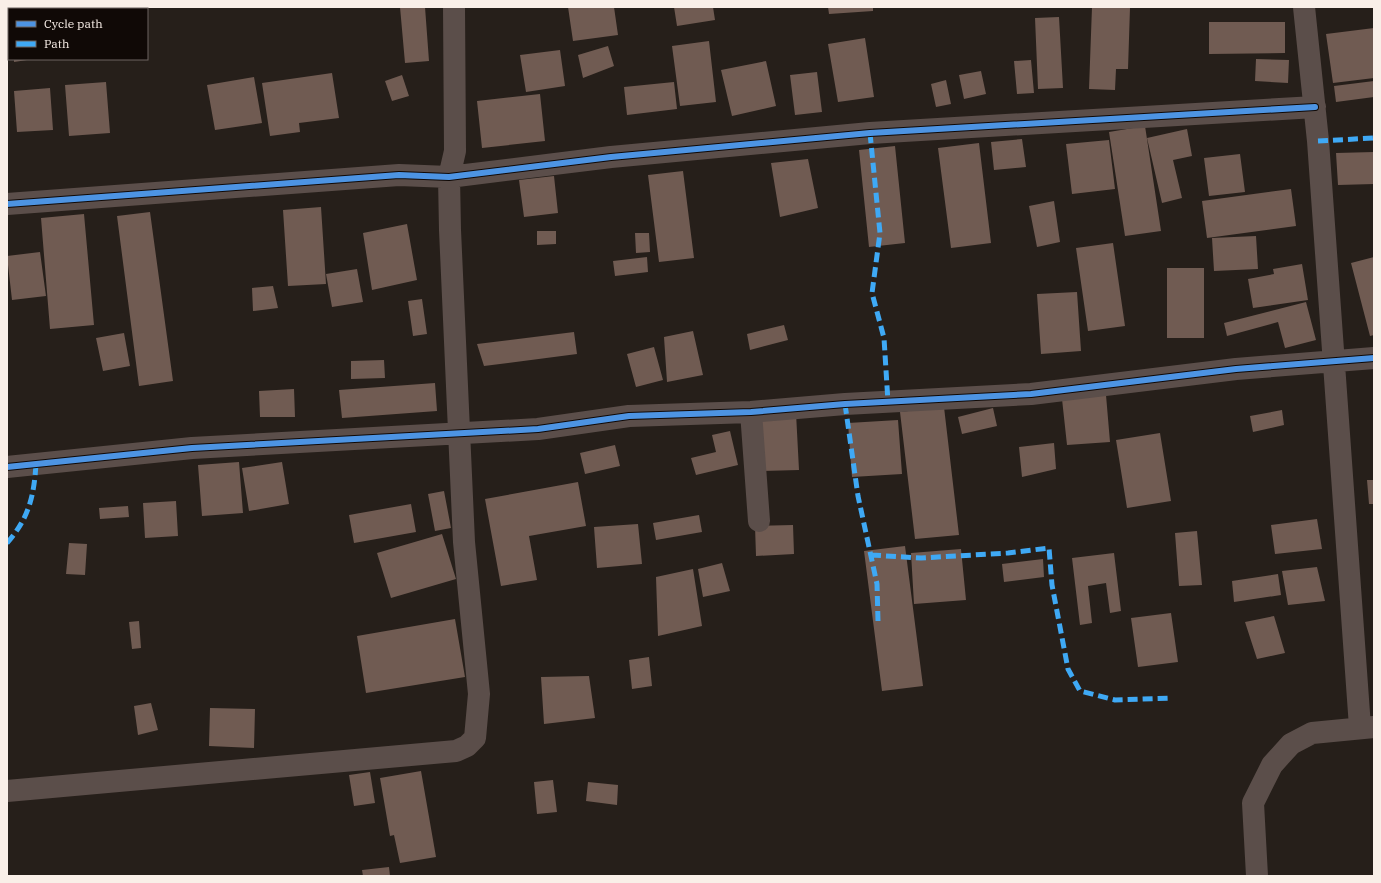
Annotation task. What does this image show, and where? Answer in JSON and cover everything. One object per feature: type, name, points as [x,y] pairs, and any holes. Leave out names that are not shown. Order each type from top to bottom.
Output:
[{"type":"street","points":[[7,791],[456,751],[467,746],[475,738],[479,694],[464,542],[449,177],[455,151],[454,7]]},
{"type":"street","points":[[1257,876],[1253,803],[1272,765],[1291,744],[1312,733],[1367,727],[1334,361],[1314,107],[1304,7]]},
{"type":"street","points":[[7,204],[400,175],[449,177],[611,156],[870,133],[1314,107]]},
{"type":"street","points":[[7,467],[192,448],[538,430],[629,416],[751,412],[845,404],[1031,394],[1236,369],[1374,358]]},
{"type":"street","points":[[751,412],[759,521]]},
{"type":"building","points":[[7,7],[44,7],[8,8],[8,24]]},
{"type":"building","points":[[400,7],[425,7],[429,61],[405,63]]},
{"type":"building","points":[[568,7],[614,7],[618,35],[573,41]]},
{"type":"building","points":[[674,7],[713,7],[715,20],[677,26]]},
{"type":"building","points":[[828,7],[873,7],[873,11],[829,14]]},
{"type":"building","points":[[1092,7],[1130,8],[1128,69],[1116,69],[1115,90],[1089,89]]},
{"type":"building","points":[[1059,17],[1063,88],[1038,89],[1035,18]]},
{"type":"building","points":[[1209,22],[1285,22],[1285,53],[1209,54]]},
{"type":"building","points":[[1374,28],[1374,78],[1333,83],[1326,34]]},
{"type":"building","points":[[865,38],[874,97],[838,102],[828,44]]},
{"type":"building","points":[[709,41],[716,102],[680,106],[672,46]]},
{"type":"building","points":[[608,46],[614,66],[583,78],[578,55]]},
{"type":"building","points":[[560,50],[565,86],[526,92],[520,55]]},
{"type":"building","points":[[1256,59],[1289,60],[1288,83],[1255,81]]},
{"type":"building","points":[[14,60],[27,60],[14,62]]},
{"type":"building","points":[[1031,60],[1034,93],[1017,94],[1014,61]]},
{"type":"building","points":[[766,61],[776,106],[732,116],[721,70]]},
{"type":"building","points":[[981,71],[986,94],[964,99],[959,75]]},
{"type":"building","points":[[817,72],[822,112],[795,115],[790,75]]},
{"type":"building","points":[[332,73],[339,118],[299,123],[300,132],[270,136],[262,83]]},
{"type":"building","points":[[402,75],[409,96],[392,101],[385,81]]},
{"type":"building","points":[[254,77],[262,123],[215,130],[207,85]]},
{"type":"building","points":[[946,80],[951,104],[936,107],[931,84]]},
{"type":"building","points":[[1374,81],[1374,97],[1336,102],[1334,86]]},
{"type":"building","points":[[106,82],[110,133],[69,136],[65,85]]},
{"type":"building","points":[[674,82],[677,109],[627,115],[624,87]]},
{"type":"building","points":[[50,88],[53,130],[17,132],[14,91]]},
{"type":"building","points":[[540,94],[545,141],[482,148],[477,101]]},
{"type":"building","points":[[1145,126],[1161,231],[1125,236],[1109,132]]},
{"type":"building","points":[[1187,129],[1192,156],[1173,160],[1182,198],[1162,203],[1147,138]]},
{"type":"building","points":[[1022,139],[1026,167],[994,170],[991,142]]},
{"type":"building","points":[[1109,140],[1115,189],[1072,194],[1066,144]]},
{"type":"building","points":[[979,143],[991,243],[951,248],[938,148]]},
{"type":"building","points":[[895,146],[905,243],[869,247],[859,150]]},
{"type":"building","points":[[1374,152],[1374,184],[1338,185],[1336,153]]},
{"type":"building","points":[[1240,154],[1245,192],[1209,196],[1204,158]]},
{"type":"building","points":[[808,159],[818,208],[780,217],[771,163]]},
{"type":"building","points":[[683,171],[694,258],[659,262],[648,175]]},
{"type":"building","points":[[554,176],[558,213],[524,217],[519,180]]},
{"type":"building","points":[[1291,189],[1296,226],[1207,238],[1202,201]]},
{"type":"building","points":[[1054,201],[1060,242],[1037,247],[1029,206]]},
{"type":"building","points":[[321,207],[326,284],[288,286],[283,210]]},
{"type":"building","points":[[150,212],[173,381],[139,386],[117,216]]},
{"type":"building","points":[[84,214],[94,325],[50,329],[41,218]]},
{"type":"building","points":[[407,224],[417,280],[372,290],[363,233]]},
{"type":"building","points":[[537,231],[556,231],[556,244],[537,245]]},
{"type":"building","points":[[635,233],[649,233],[650,252],[636,253]]},
{"type":"building","points":[[1256,236],[1258,269],[1214,271],[1212,238]]},
{"type":"building","points":[[1113,243],[1125,326],[1088,331],[1076,248]]},
{"type":"building","points":[[40,252],[46,296],[12,300],[7,256]]},
{"type":"building","points":[[647,257],[648,272],[615,276],[613,261]]},
{"type":"building","points":[[1374,257],[1374,335],[1370,336],[1351,263]]},
{"type":"building","points":[[1302,264],[1308,300],[1253,308],[1248,279],[1274,274],[1273,269]]},
{"type":"building","points":[[1167,268],[1204,268],[1204,338],[1167,338]]},
{"type":"building","points":[[357,269],[363,302],[332,307],[326,274]]},
{"type":"building","points":[[273,286],[278,308],[253,311],[252,288]]},
{"type":"building","points":[[1077,292],[1081,351],[1041,354],[1037,294]]},
{"type":"building","points":[[422,299],[427,334],[413,336],[408,301]]},
{"type":"building","points":[[1306,302],[1316,340],[1285,348],[1278,322],[1227,336],[1224,323]]},
{"type":"building","points":[[784,325],[788,340],[750,350],[747,334]]},
{"type":"building","points":[[693,331],[703,375],[667,382],[664,337]]},
{"type":"building","points":[[574,332],[577,354],[484,366],[477,344]]},
{"type":"building","points":[[124,333],[130,366],[103,371],[96,338]]},
{"type":"building","points":[[654,347],[663,380],[636,387],[627,354]]},
{"type":"building","points":[[384,360],[385,378],[351,379],[351,361]]},
{"type":"building","points":[[435,383],[437,411],[342,418],[339,390]]},
{"type":"building","points":[[294,389],[295,417],[260,417],[259,391]]},
{"type":"building","points":[[1106,395],[1110,442],[1067,445],[1062,399]]},
{"type":"building","points":[[944,407],[959,535],[915,539],[900,412]]},
{"type":"building","points":[[993,408],[997,426],[962,434],[958,417]]},
{"type":"building","points":[[1282,410],[1284,425],[1253,432],[1250,416]]},
{"type":"building","points":[[796,413],[799,470],[759,471],[758,415]]},
{"type":"building","points":[[898,420],[902,474],[852,477],[848,423]]},
{"type":"building","points":[[730,431],[738,465],[696,475],[691,458],[716,452],[712,435]]},
{"type":"building","points":[[1160,433],[1171,501],[1127,508],[1116,440]]},
{"type":"building","points":[[1054,443],[1056,469],[1022,477],[1019,447]]},
{"type":"building","points":[[615,445],[620,466],[585,474],[580,453]]},
{"type":"building","points":[[239,462],[243,513],[202,516],[198,465]]},
{"type":"building","points":[[282,462],[289,504],[249,511],[242,468]]},
{"type":"building","points":[[1367,480],[1374,480],[1374,504],[1369,504]]},
{"type":"building","points":[[578,482],[586,526],[529,536],[537,580],[501,586],[485,499]]},
{"type":"building","points":[[444,491],[451,528],[435,531],[428,494]]},
{"type":"building","points":[[176,501],[178,536],[145,538],[143,503]]},
{"type":"building","points":[[411,504],[416,532],[354,543],[349,515]]},
{"type":"building","points":[[128,506],[129,517],[100,519],[99,508]]},
{"type":"building","points":[[699,515],[702,532],[656,540],[653,523]]},
{"type":"building","points":[[1317,519],[1322,549],[1275,554],[1271,525]]},
{"type":"building","points":[[638,524],[642,564],[597,568],[594,527]]},
{"type":"building","points":[[793,525],[794,554],[756,556],[755,526]]},
{"type":"building","points":[[1197,531],[1202,585],[1179,586],[1175,533]]},
{"type":"building","points":[[442,534],[456,579],[391,598],[377,553]]},
{"type":"building","points":[[69,543],[87,544],[85,575],[66,574]]},
{"type":"building","points":[[905,546],[923,686],[882,691],[864,551]]},
{"type":"building","points":[[961,549],[966,600],[914,604],[911,553]]},
{"type":"building","points":[[1114,553],[1121,611],[1110,613],[1106,583],[1088,586],[1092,623],[1080,625],[1072,558]]},
{"type":"building","points":[[1043,559],[1044,577],[1004,582],[1002,564]]},
{"type":"building","points":[[722,563],[730,591],[703,597],[698,569]]},
{"type":"building","points":[[1317,567],[1325,601],[1288,605],[1282,571]]},
{"type":"building","points":[[693,569],[702,626],[658,636],[656,577]]},
{"type":"building","points":[[1278,574],[1281,595],[1234,602],[1232,581]]},
{"type":"building","points":[[1171,613],[1178,662],[1138,667],[1131,618]]},
{"type":"building","points":[[1274,616],[1285,653],[1257,659],[1245,622]]},
{"type":"building","points":[[455,619],[465,677],[366,693],[357,636]]},
{"type":"building","points":[[139,621],[141,648],[132,649],[129,622]]},
{"type":"building","points":[[649,657],[652,686],[632,689],[629,660]]},
{"type":"building","points":[[589,676],[595,718],[544,724],[541,677]]},
{"type":"building","points":[[151,703],[158,730],[138,735],[134,706]]},
{"type":"building","points":[[210,708],[255,709],[254,748],[209,746]]},
{"type":"building","points":[[421,771],[436,857],[400,863],[394,835],[390,836],[380,778]]},
{"type":"building","points":[[370,772],[375,803],[354,806],[349,775]]},
{"type":"building","points":[[553,780],[557,812],[537,814],[534,782]]},
{"type":"building","points":[[588,782],[618,785],[617,805],[586,801]]},
{"type":"building","points":[[389,867],[390,876],[363,876],[362,870]]},
{"type":"marked path","points":[[870,133],[880,233],[872,293],[884,338],[888,402]]},
{"type":"marked path","points":[[1318,141],[1374,138]]},
{"type":"marked path","points":[[845,404],[858,496],[877,584],[878,621]]},
{"type":"marked path","points":[[7,543],[21,525],[29,506],[34,486],[36,464]]},
{"type":"marked path","points":[[871,555],[921,558],[1008,553],[1049,548],[1052,585],[1068,669],[1080,691],[1115,700],[1172,698]]},
{"type":"cycle path","points":[[7,204],[399,175],[449,177],[611,157],[870,133],[1315,107]]},
{"type":"cycle path","points":[[7,467],[192,448],[538,429],[629,416],[751,412],[845,404],[1031,394],[1236,369],[1374,358]]}]
